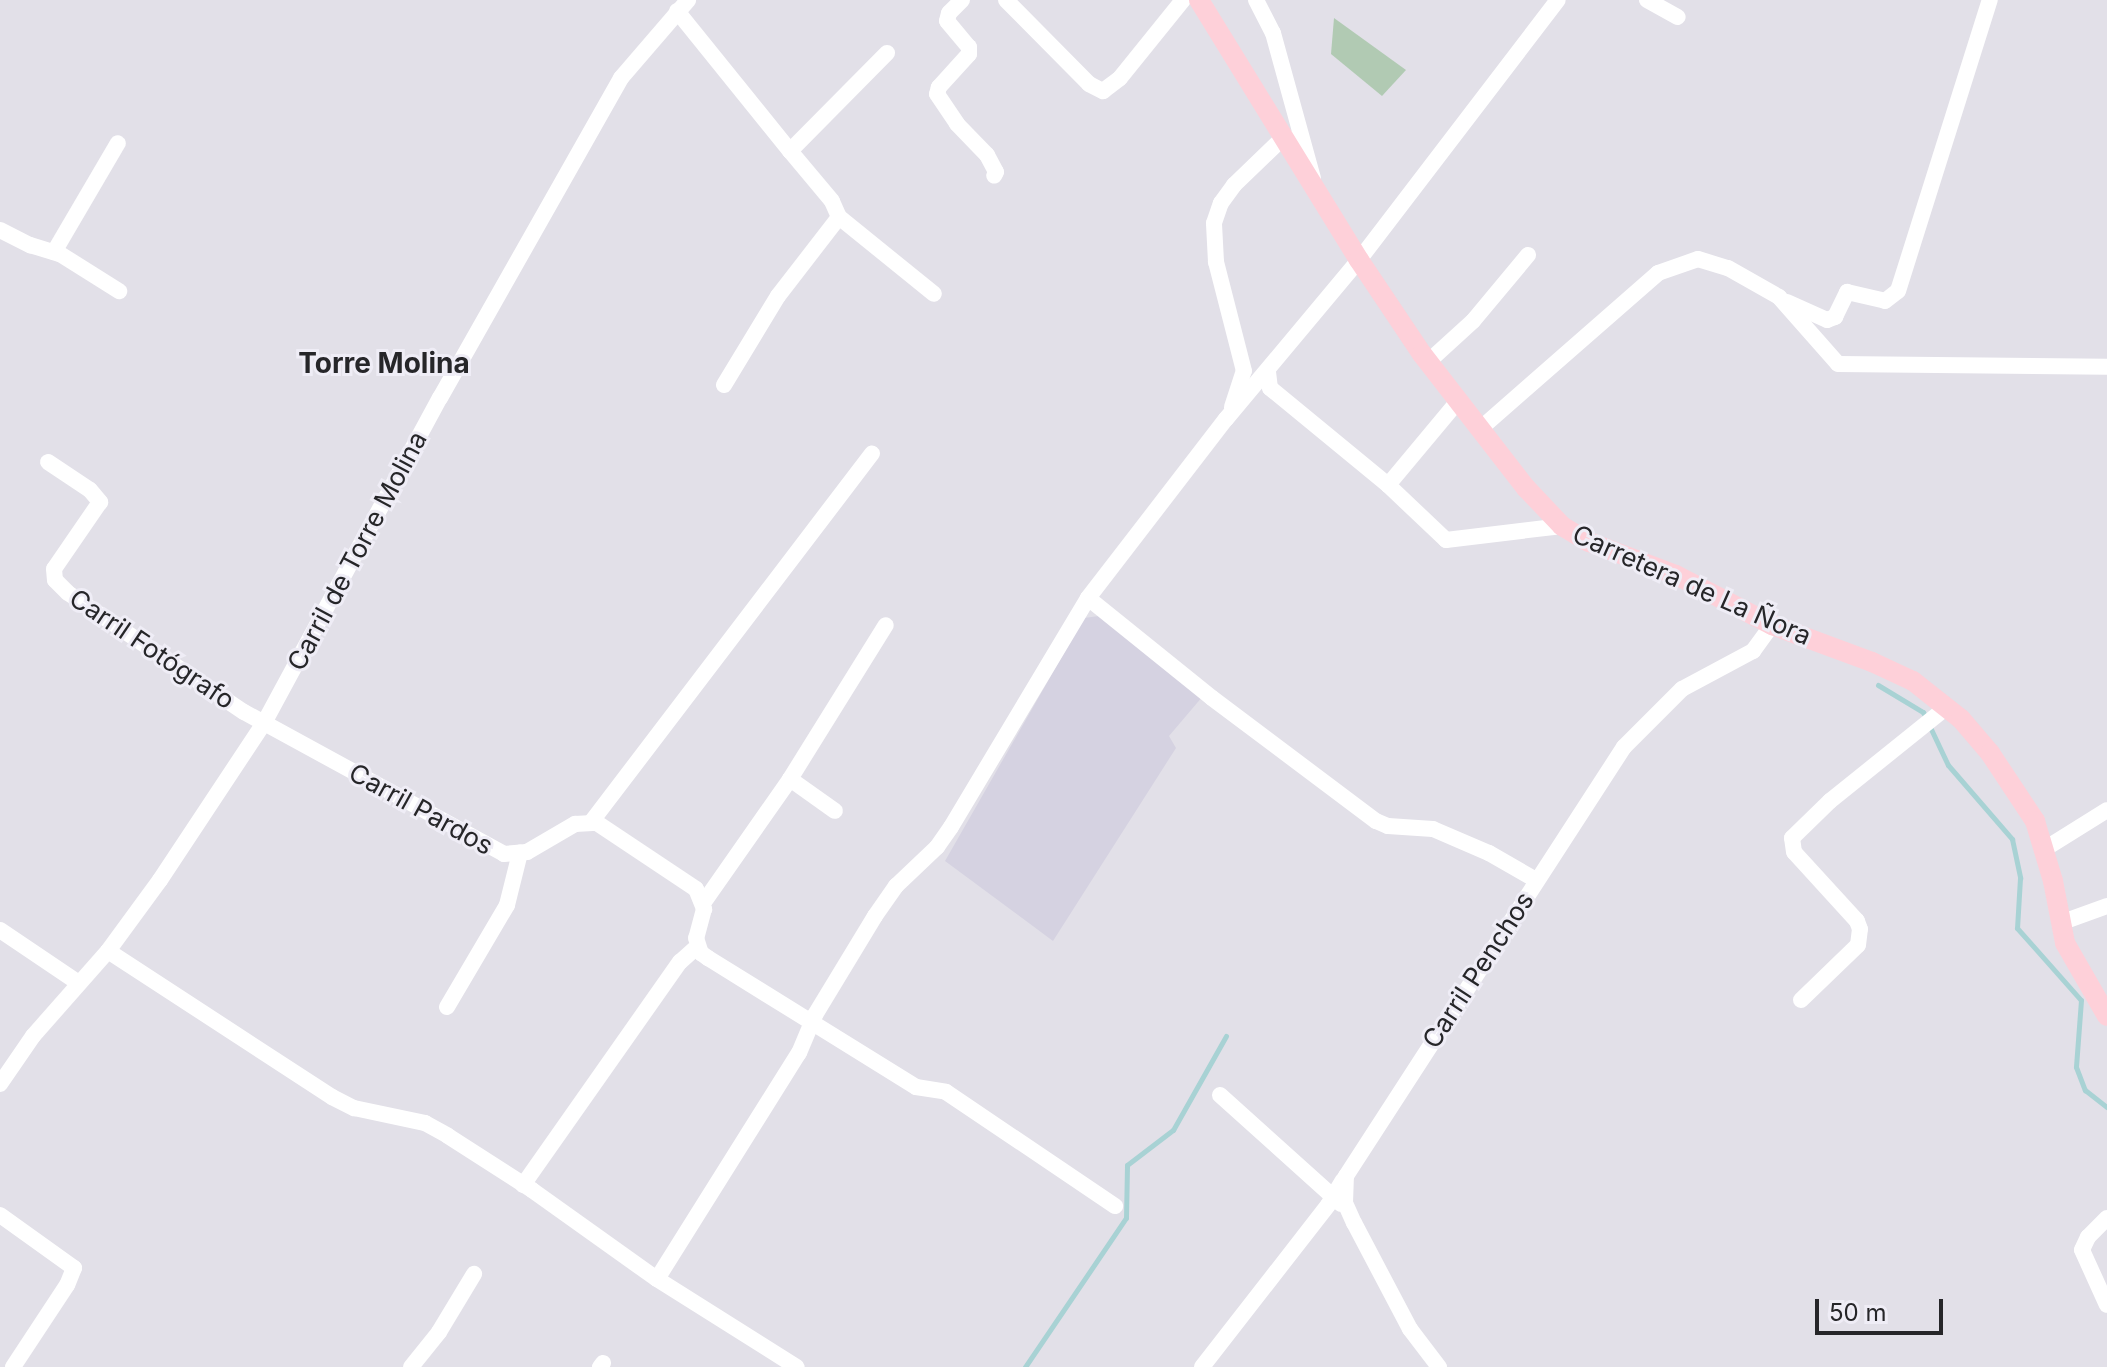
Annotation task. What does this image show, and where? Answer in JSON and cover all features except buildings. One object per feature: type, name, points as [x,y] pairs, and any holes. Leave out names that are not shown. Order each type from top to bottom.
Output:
[{"type":"main road","name":"Carretera de La Ñora","points":[[1199,0],[1359,260],[1428,362],[1526,488],[1562,526],[1589,542],[1676,575],[1772,625],[1872,662],[1913,681],[1934,717],[1990,753],[2035,821],[2060,923],[2076,964],[2107,1016]]},
{"type":"street","points":[[962,0],[949,13],[947,21],[969,47],[969,54],[939,87],[937,94],[957,124],[987,155],[996,172],[994,176]]},
{"type":"street","points":[[1006,0],[1089,84],[1103,91],[1120,78],[1183,0]]},
{"type":"street","points":[[1256,0],[1273,33],[1315,187]]},
{"type":"street","points":[[657,1279],[799,1053],[811,1025],[875,916],[896,886],[937,847],[951,827],[1088,598],[1226,419],[1359,260],[1558,0]]},
{"type":"street","points":[[1647,0],[1678,17]]},
{"type":"street","points":[[1820,347],[1816,329],[1835,317],[1847,292],[1885,301],[1898,291],[1990,0]]},
{"type":"street","points":[[683,5],[790,151],[832,201],[839,217],[934,294]]},
{"type":"street","name":"Carril de Torre Molina","points":[[0,1084],[77,982],[108,951],[160,880],[264,723],[440,398],[621,78],[683,5]]},
{"type":"street","points":[[790,151],[887,53]]},
{"type":"street","points":[[1226,419],[1240,387],[1241,359],[1216,262],[1214,223],[1221,203],[1234,185],[1285,136]]},
{"type":"street","points":[[54,252],[118,143]]},
{"type":"street","points":[[724,385],[780,292],[839,217]]},
{"type":"street","points":[[0,230],[30,245],[54,252],[119,291]]},
{"type":"street","points":[[1428,362],[1473,321],[1528,255]]},
{"type":"street","points":[[1480,429],[1658,273],[1677,264],[1698,259],[1728,268],[1827,320]]},
{"type":"street","points":[[1779,297],[1838,364],[2107,367]]},
{"type":"street","points":[[1241,359],[1256,373],[1271,368]]},
{"type":"street","points":[[1271,368],[1270,388],[1388,485],[1446,540],[1562,526]]},
{"type":"street","points":[[1388,485],[1458,401]]},
{"type":"street","points":[[704,902],[688,882],[592,821],[872,454]]},
{"type":"street","name":"Carril Fotógrafo","points":[[48,462],[90,490],[100,502],[54,569],[55,580],[264,723]]},
{"type":"street","points":[[1088,598],[1212,698],[1376,821],[1388,826],[1433,829],[1489,853],[1536,880]]},
{"type":"street","points":[[523,1185],[680,962],[698,946],[704,902],[790,779],[886,625]]},
{"type":"street","name":"Carril Penchos","points":[[1202,1367],[1340,1197],[1536,880],[1624,747],[1648,720],[1694,682],[1748,655],[1772,625]]},
{"type":"street","points":[[1801,1000],[1858,945],[1860,929],[1857,921],[1794,852],[1792,838],[1830,801],[1934,717]]},
{"type":"street","name":"Carril Pardos","points":[[264,723],[504,854],[520,853],[562,829],[592,821]]},
{"type":"street","points":[[790,779],[835,811]]},
{"type":"street","points":[[2043,850],[2107,810]]},
{"type":"street","points":[[447,1007],[507,905],[520,853]]},
{"type":"street","points":[[2060,923],[2107,906]]},
{"type":"street","points":[[0,930],[77,982]]},
{"type":"street","points":[[698,946],[724,970],[916,1087],[946,1092],[1115,1206]]},
{"type":"street","points":[[108,951],[332,1097],[354,1108],[425,1123],[523,1185],[657,1279],[797,1367]]},
{"type":"street","points":[[1220,1095],[1319,1183],[1327,1196],[1340,1197],[1410,1329],[1439,1367]]},
{"type":"street","points":[[0,1215],[74,1268],[67,1285],[13,1367]]},
{"type":"street","points":[[2107,1218],[2088,1237],[2082,1250],[2107,1305]]},
{"type":"street","points":[[411,1367],[439,1332],[474,1274]]},
{"type":"shaded area","points":[[1099,616],[1203,696],[1169,736],[1176,748],[1053,941],[945,861],[1084,618]]},
{"type":"green space","points":[[1334,18],[1406,70],[1382,96],[1331,54]]},
{"type":"waterway","points":[[1878,685],[1923,712],[1926,718]]},
{"type":"waterway","points":[[1930,727],[1948,765],[2012,839],[2020,878],[2017,928],[2081,1000],[2076,1067],[2085,1090],[2107,1107]]},
{"type":"waterway","points":[[1025,1367],[1126,1218],[1127,1165],[1173,1130],[1226,1036]]},
{"type":"district","name":"Torre Molina","points":[[384,363]]}]
